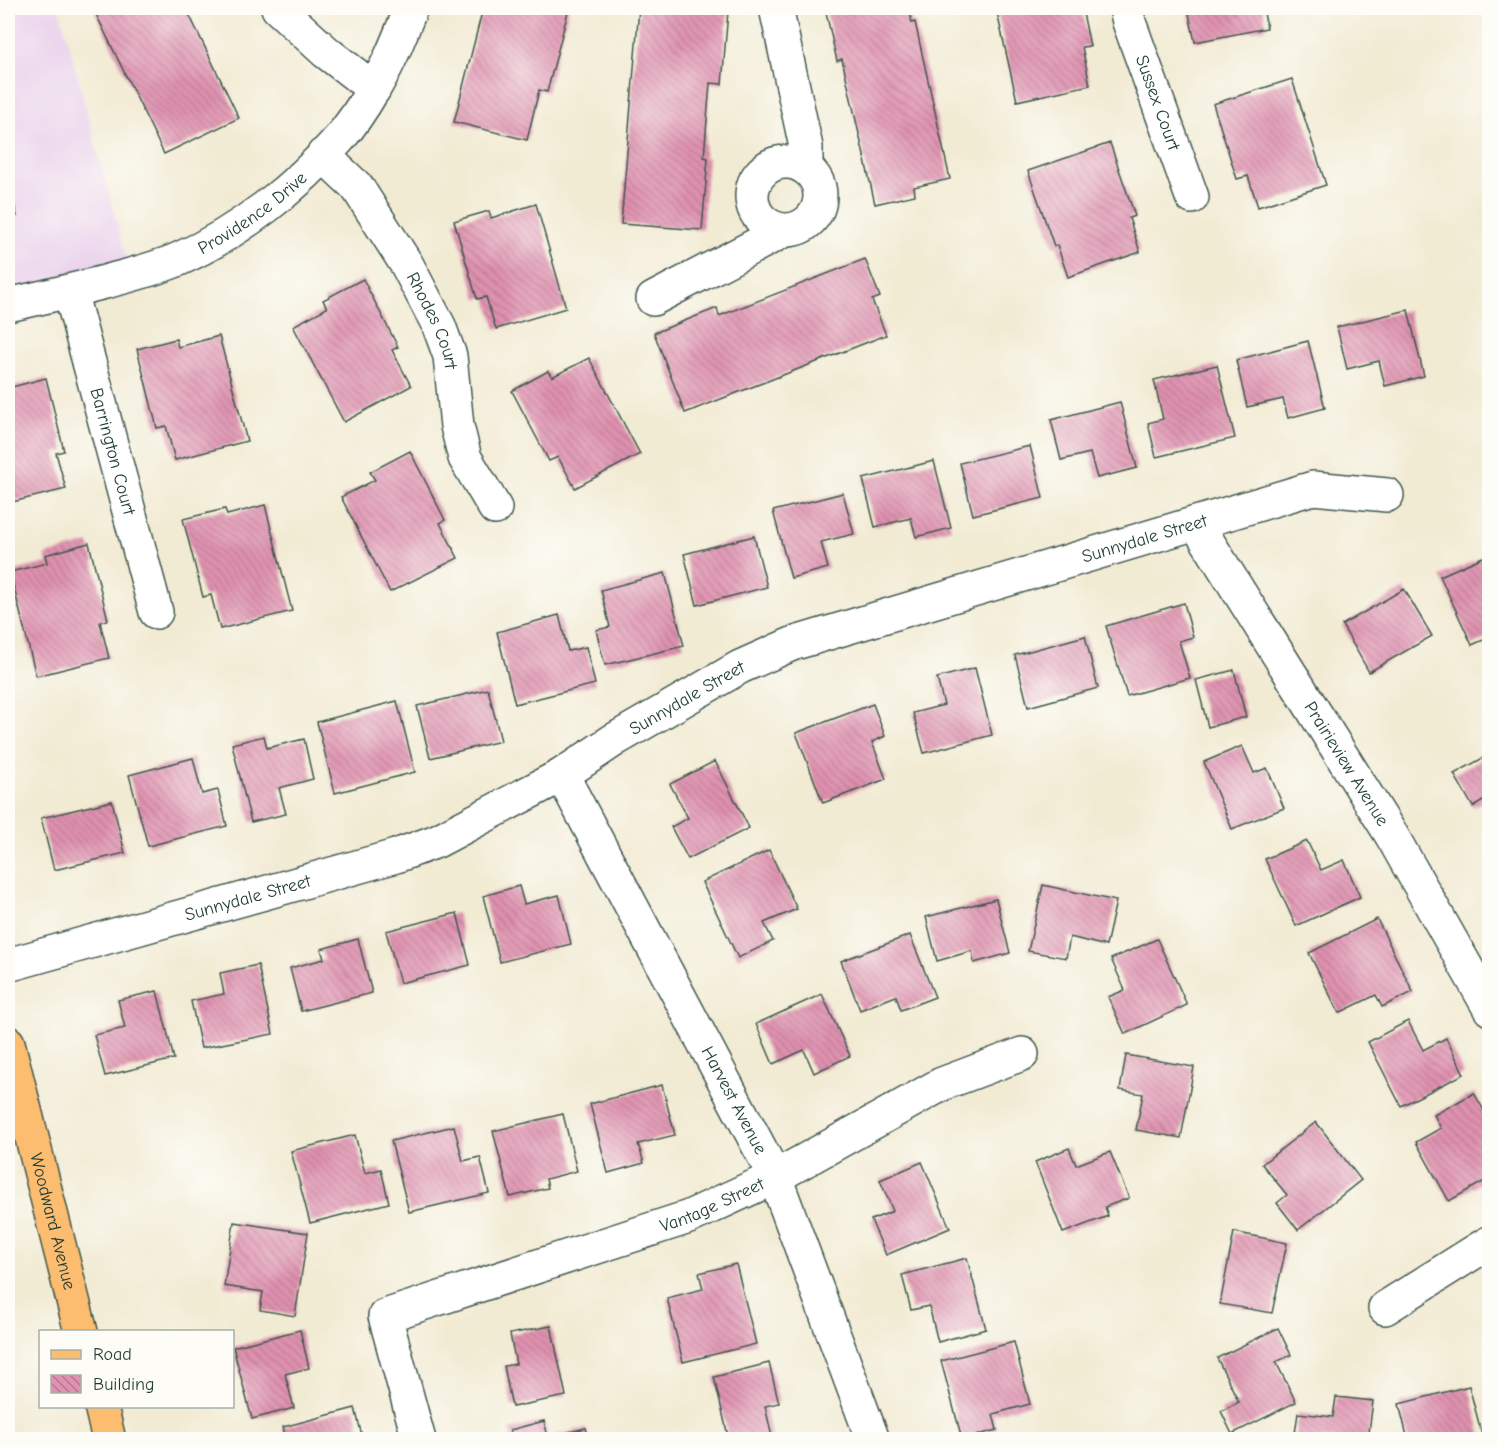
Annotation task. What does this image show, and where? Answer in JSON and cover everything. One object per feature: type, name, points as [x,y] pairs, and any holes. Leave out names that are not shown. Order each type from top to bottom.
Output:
[{"type":"main road","name":"Woodward Avenue","points":[[8,1043],[80,1330]]},
{"type":"main road","points":[[100,1408],[109,1440]]},
{"type":"street","points":[[278,8],[326,52],[374,89]]},
{"type":"street","name":"Providence Drive","points":[[8,305],[136,274],[179,259],[215,241],[261,210],[294,184],[340,138],[374,89],[398,41],[411,8]]},
{"type":"street","points":[[776,8],[806,147],[806,159],[802,166]]},
{"type":"street","name":"Sussex Court","points":[[1126,8],[1192,197]]},
{"type":"street","name":"Rhodes Court","points":[[323,155],[357,187],[407,265],[439,326],[450,356],[457,426],[465,458],[495,508]]},
{"type":"street","points":[[653,299],[783,231],[806,224],[814,216],[819,206],[818,183],[802,166],[792,163],[771,166],[755,181],[752,192],[756,213],[772,228],[783,231]]},
{"type":"street","name":"Barrington Court","points":[[70,291],[156,612]]},
{"type":"street","name":"Sunnydale Street","points":[[8,965],[396,856],[437,842],[562,775],[614,740],[730,672],[792,644],[1313,488],[1387,495]]},
{"type":"street","name":"Prairieview Avenue","points":[[1196,523],[1392,836],[1490,1009]]},
{"type":"street","name":"Harvest Avenue","points":[[562,775],[775,1178],[873,1440]]},
{"type":"street","name":"Vantage Street","points":[[418,1440],[385,1316],[689,1217],[775,1178],[942,1084],[1022,1054]]},
{"type":"street","points":[[1385,1308],[1490,1242]]},
{"type":"shaded area","points":[[8,8],[59,8],[136,295],[8,325]]},
{"type":"building","points":[[93,8],[186,8],[239,118],[164,154]]},
{"type":"building","points":[[483,8],[569,8],[547,92],[539,90],[527,140],[454,122]]},
{"type":"building","points":[[639,8],[728,11],[722,84],[710,83],[704,157],[708,158],[702,230],[621,224]]},
{"type":"building","points":[[825,8],[909,8],[912,23],[915,22],[950,179],[914,187],[915,195],[875,204],[842,59],[837,61]]},
{"type":"building","points":[[996,8],[1082,8],[1090,46],[1082,47],[1090,85],[1017,101]]},
{"type":"building","points":[[1179,8],[1263,8],[1267,28],[1195,42],[1188,9],[1179,11]]},
{"type":"building","points":[[1292,79],[1326,185],[1258,207],[1248,176],[1237,179],[1213,104]]},
{"type":"building","points":[[1110,143],[1135,216],[1129,218],[1140,252],[1068,277],[1057,245],[1054,246],[1028,171]]},
{"type":"building","points":[[8,182],[17,216],[8,218]]},
{"type":"building","points":[[536,204],[566,308],[496,329],[486,297],[477,299],[454,221],[489,211],[491,218]]},
{"type":"building","points":[[865,259],[880,297],[872,300],[886,335],[685,413],[654,333],[717,308],[719,316]]},
{"type":"building","points":[[363,279],[398,347],[392,350],[411,386],[344,422],[293,326],[327,308],[323,300]]},
{"type":"building","points":[[1408,310],[1424,376],[1385,386],[1379,361],[1347,369],[1337,327]]},
{"type":"building","points":[[219,336],[247,441],[175,460],[166,426],[157,428],[137,349],[176,339],[178,347]]},
{"type":"building","points":[[1308,341],[1325,408],[1288,418],[1283,399],[1247,407],[1236,360]]},
{"type":"building","points":[[589,358],[640,454],[575,488],[558,457],[549,461],[512,391],[548,371],[552,377]]},
{"type":"building","points":[[1217,365],[1235,438],[1156,457],[1148,423],[1163,419],[1154,380]]},
{"type":"building","points":[[46,378],[64,451],[56,453],[66,489],[8,503],[8,388]]},
{"type":"building","points":[[1120,402],[1137,468],[1097,478],[1090,453],[1061,460],[1051,420]]},
{"type":"building","points":[[1030,446],[1043,498],[973,515],[960,463]]},
{"type":"building","points":[[410,451],[445,520],[440,523],[458,558],[390,592],[341,497],[375,480],[370,472]]},
{"type":"building","points":[[934,461],[951,528],[916,537],[911,518],[875,527],[863,479]]},
{"type":"building","points":[[843,493],[854,534],[821,542],[828,568],[791,578],[773,511]]},
{"type":"building","points":[[265,505],[292,611],[220,629],[211,595],[203,597],[183,519],[225,509],[227,515]]},
{"type":"building","points":[[754,536],[767,587],[697,605],[684,554]]},
{"type":"building","points":[[89,543],[108,620],[100,622],[109,658],[36,676],[10,572],[47,563],[45,555]]},
{"type":"building","points":[[1490,554],[1490,637],[1472,645],[1440,576]]},
{"type":"building","points":[[665,573],[684,646],[605,665],[596,630],[610,627],[601,590]]},
{"type":"building","points":[[1404,589],[1432,636],[1369,672],[1342,625]]},
{"type":"building","points":[[1184,603],[1193,637],[1179,641],[1190,678],[1127,696],[1106,626]]},
{"type":"building","points":[[559,615],[568,651],[586,647],[595,684],[515,704],[497,632]]},
{"type":"building","points":[[1085,636],[1098,688],[1028,707],[1015,655]]},
{"type":"building","points":[[975,668],[992,735],[924,753],[913,713],[944,705],[937,678]]},
{"type":"building","points":[[1234,670],[1246,717],[1208,727],[1196,680]]},
{"type":"building","points":[[488,689],[501,741],[430,758],[417,706]]},
{"type":"building","points":[[397,701],[415,772],[335,793],[317,722]]},
{"type":"building","points":[[873,704],[885,736],[872,742],[886,779],[823,803],[796,733]]},
{"type":"building","points":[[264,736],[267,748],[304,739],[313,779],[279,788],[286,814],[251,822],[232,744]]},
{"type":"building","points":[[1242,746],[1254,773],[1267,768],[1284,808],[1232,829],[1204,762]]},
{"type":"building","points":[[1490,754],[1490,797],[1473,807],[1454,774]]},
{"type":"building","points":[[193,758],[202,794],[218,790],[227,826],[148,846],[129,775]]},
{"type":"building","points":[[715,761],[749,828],[688,859],[671,827],[688,818],[670,784]]},
{"type":"building","points":[[112,801],[125,853],[54,870],[41,818]]},
{"type":"building","points":[[1307,841],[1321,870],[1344,860],[1360,897],[1296,926],[1265,859]]},
{"type":"building","points":[[769,850],[797,909],[764,923],[773,941],[738,958],[702,882]]},
{"type":"building","points":[[1043,885],[1116,901],[1106,946],[1070,937],[1066,958],[1028,951]]},
{"type":"building","points":[[519,886],[524,904],[559,895],[571,944],[500,962],[483,896]]},
{"type":"building","points":[[996,899],[1010,953],[974,963],[972,951],[937,961],[926,917]]},
{"type":"building","points":[[457,913],[470,965],[400,983],[386,931]]},
{"type":"building","points":[[1377,919],[1413,992],[1382,1007],[1376,995],[1339,1013],[1309,953]]},
{"type":"building","points":[[910,935],[935,997],[901,1010],[896,996],[860,1010],[841,961]]},
{"type":"building","points":[[358,939],[372,993],[301,1011],[290,968],[324,959],[321,949]]},
{"type":"building","points":[[1157,939],[1187,1005],[1125,1034],[1108,997],[1125,990],[1111,959]]},
{"type":"building","points":[[258,965],[273,1034],[201,1048],[191,1001],[224,994],[220,973]]},
{"type":"building","points":[[157,991],[174,1059],[105,1076],[94,1035],[125,1028],[118,1000]]},
{"type":"building","points":[[822,994],[850,1056],[814,1073],[804,1050],[773,1064],[756,1024]]},
{"type":"building","points":[[1408,1021],[1423,1050],[1446,1038],[1464,1074],[1401,1106],[1368,1042]]},
{"type":"building","points":[[1126,1055],[1194,1067],[1181,1138],[1136,1130],[1143,1094],[1120,1090]]},
{"type":"building","points":[[662,1085],[675,1135],[638,1144],[644,1163],[608,1173],[590,1104]]},
{"type":"building","points":[[1474,1093],[1490,1121],[1490,1178],[1449,1201],[1416,1142],[1441,1128],[1434,1115]]},
{"type":"building","points":[[563,1114],[577,1171],[546,1179],[548,1188],[510,1197],[493,1131]]},
{"type":"building","points":[[1316,1122],[1361,1180],[1298,1230],[1277,1203],[1287,1195],[1262,1164]]},
{"type":"building","points":[[454,1126],[463,1161],[480,1157],[489,1193],[409,1212],[391,1141]]},
{"type":"building","points":[[355,1135],[365,1173],[381,1169],[389,1203],[310,1223],[291,1151]]},
{"type":"building","points":[[1069,1148],[1076,1165],[1110,1152],[1129,1198],[1105,1207],[1108,1216],[1063,1233],[1035,1162]]},
{"type":"building","points":[[922,1162],[950,1228],[886,1255],[871,1220],[893,1211],[880,1180]]},
{"type":"building","points":[[234,1222],[308,1233],[295,1316],[260,1310],[263,1292],[224,1286]]},
{"type":"building","points":[[1234,1232],[1287,1243],[1272,1313],[1220,1304]]},
{"type":"building","points":[[967,1258],[986,1329],[938,1342],[929,1306],[911,1310],[902,1275]]},
{"type":"building","points":[[736,1264],[756,1344],[683,1362],[667,1298],[703,1289],[699,1273]]},
{"type":"building","points":[[551,1326],[566,1396],[512,1407],[504,1366],[516,1364],[510,1334]]},
{"type":"building","points":[[1278,1328],[1291,1355],[1276,1362],[1296,1402],[1232,1434],[1221,1411],[1239,1402],[1217,1358]]},
{"type":"building","points":[[300,1330],[309,1368],[285,1374],[294,1408],[252,1419],[234,1347]]},
{"type":"building","points":[[1014,1342],[1030,1404],[993,1414],[997,1430],[962,1439],[941,1361]]},
{"type":"building","points":[[769,1363],[779,1403],[765,1406],[772,1437],[761,1440],[729,1440],[714,1377]]},
{"type":"building","points":[[1469,1386],[1483,1439],[1408,1440],[1399,1404]]},
{"type":"building","points":[[1336,1397],[1373,1401],[1368,1440],[1294,1440],[1298,1413],[1333,1417]]},
{"type":"building","points":[[355,1408],[363,1440],[286,1440],[283,1427]]},
{"type":"building","points":[[544,1421],[548,1437],[586,1428],[589,1440],[512,1440],[510,1430]]}]
